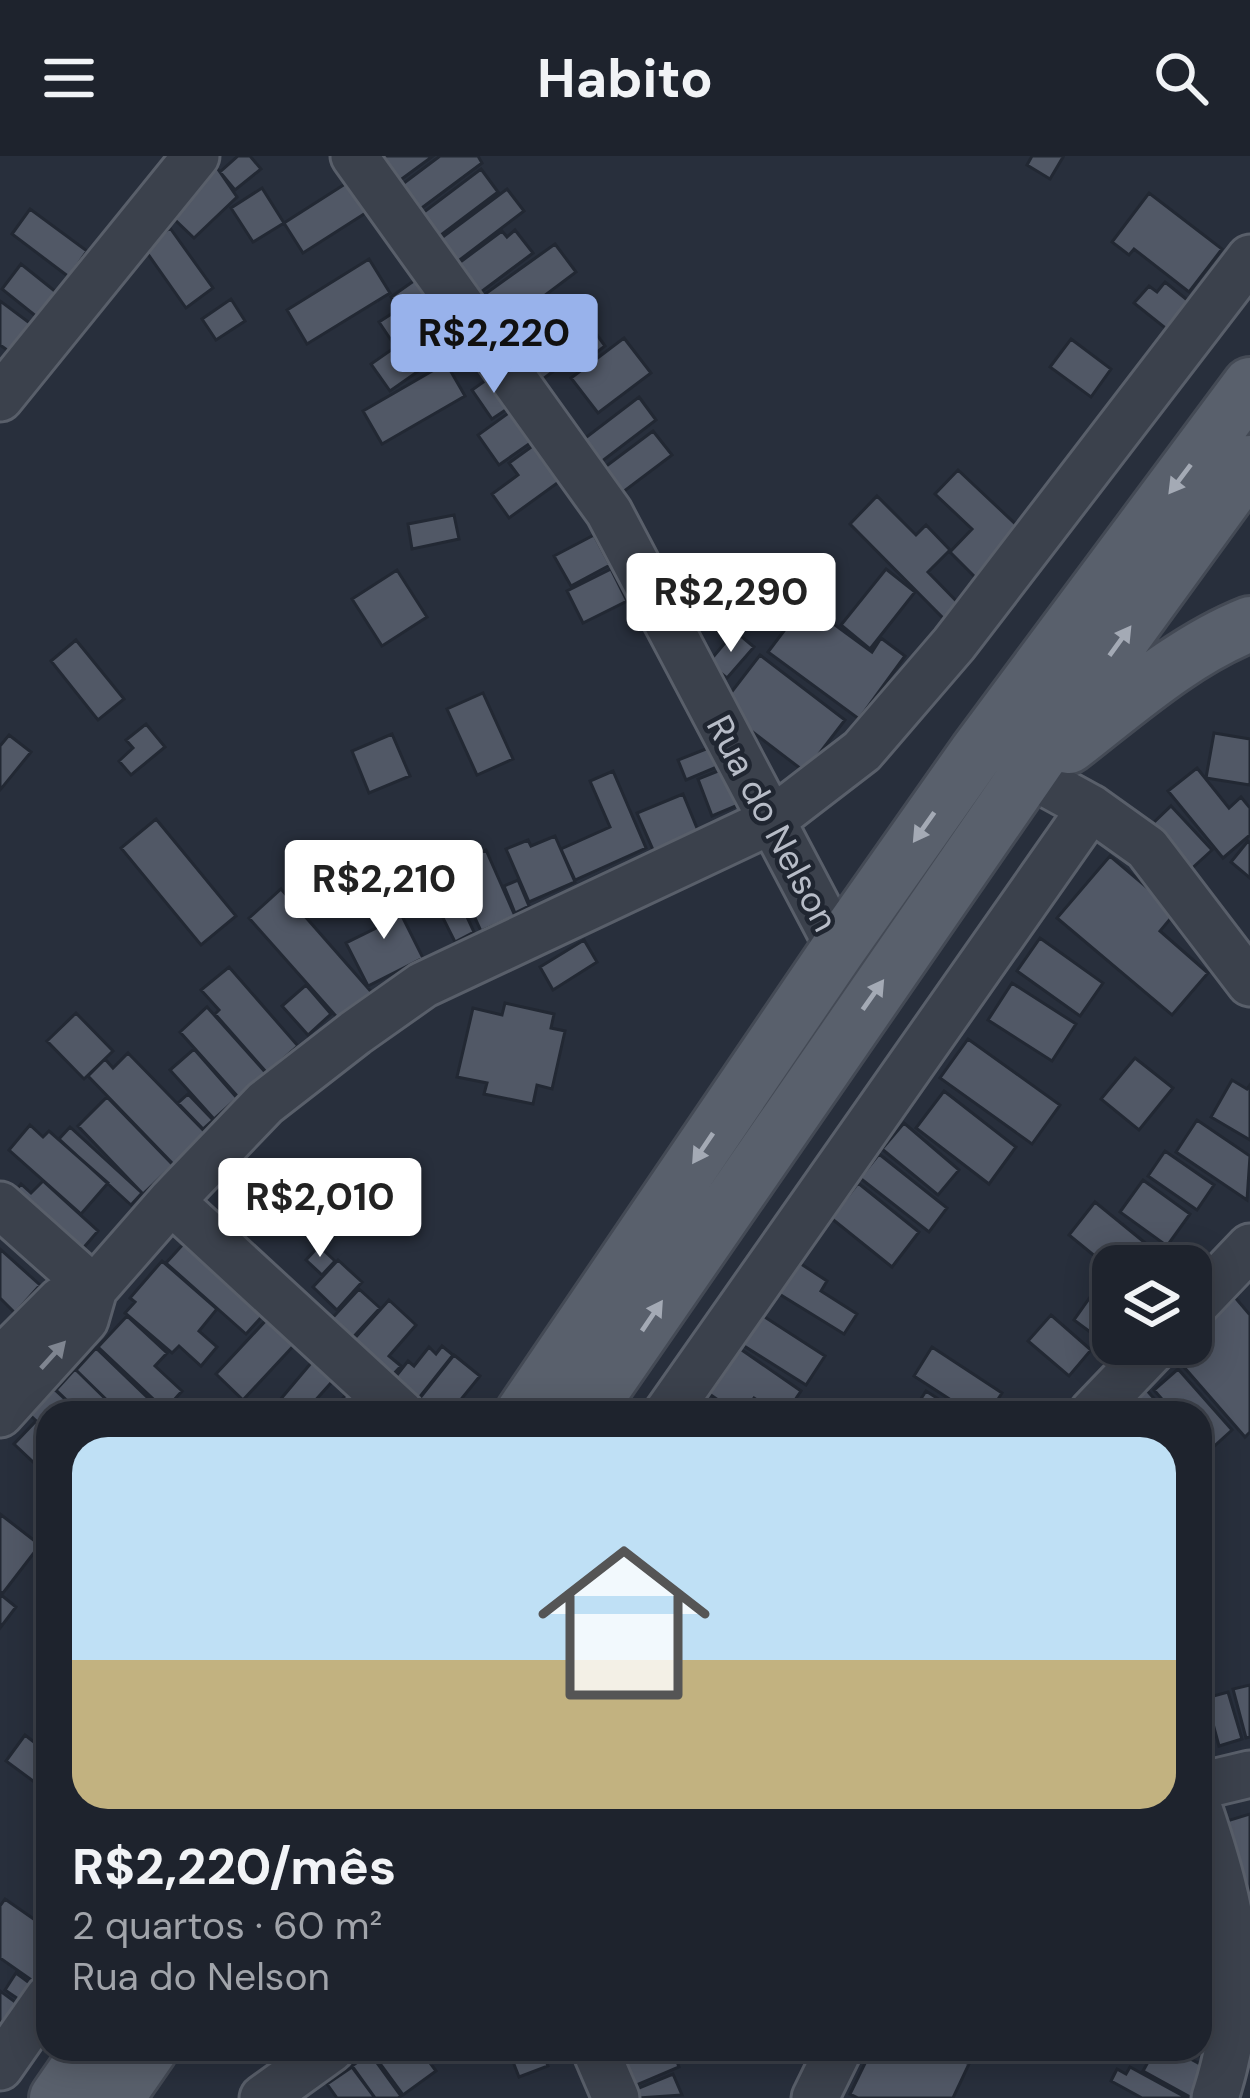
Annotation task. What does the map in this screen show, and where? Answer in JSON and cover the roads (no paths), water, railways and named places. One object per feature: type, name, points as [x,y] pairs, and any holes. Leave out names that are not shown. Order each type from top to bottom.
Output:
[{"type":"main road","points":[[531,1401],[838,948],[1250,385]]},
{"type":"main road","points":[[594,1401],[1093,679],[1250,463]]},
{"type":"main road","points":[[1029,774],[1124,700],[1222,635],[1250,624]]},
{"type":"main road","points":[[977,752],[1029,774]]},
{"type":"main road","points":[[57,2098],[83,2061]]},
{"type":"main road","points":[[116,2098],[142,2061]]},
{"type":"street","points":[[0,398],[196,156]]},
{"type":"street","name":"Rua do Nelson","points":[[354,156],[609,512],[838,948]]},
{"type":"street","points":[[0,1414],[85,1320],[94,1289],[265,1103],[423,985],[771,821],[862,751],[954,644],[1250,258]]},
{"type":"street","points":[[1029,774],[1091,808],[1147,848],[1250,983]]},
{"type":"street","points":[[675,1401],[1091,808]]},
{"type":"street","points":[[171,1201],[388,1401]]},
{"type":"street","points":[[0,1205],[94,1289]]},
{"type":"street","points":[[1212,1287],[1250,1247]]},
{"type":"street","points":[[0,1361],[61,1300],[94,1289]]},
{"type":"street","points":[[1103,1401],[1138,1365]]},
{"type":"street","points":[[1212,1783],[1250,1774]]},
{"type":"street","points":[[1212,1848],[1247,1953],[1250,1998],[1232,2068],[1215,2098]]},
{"type":"street","points":[[0,2067],[36,2015]]},
{"type":"street","points":[[600,2061],[616,2098]]},
{"type":"street","points":[[815,2098],[833,2061]]},
{"type":"street","points":[[0,2079],[27,2098]]}]
